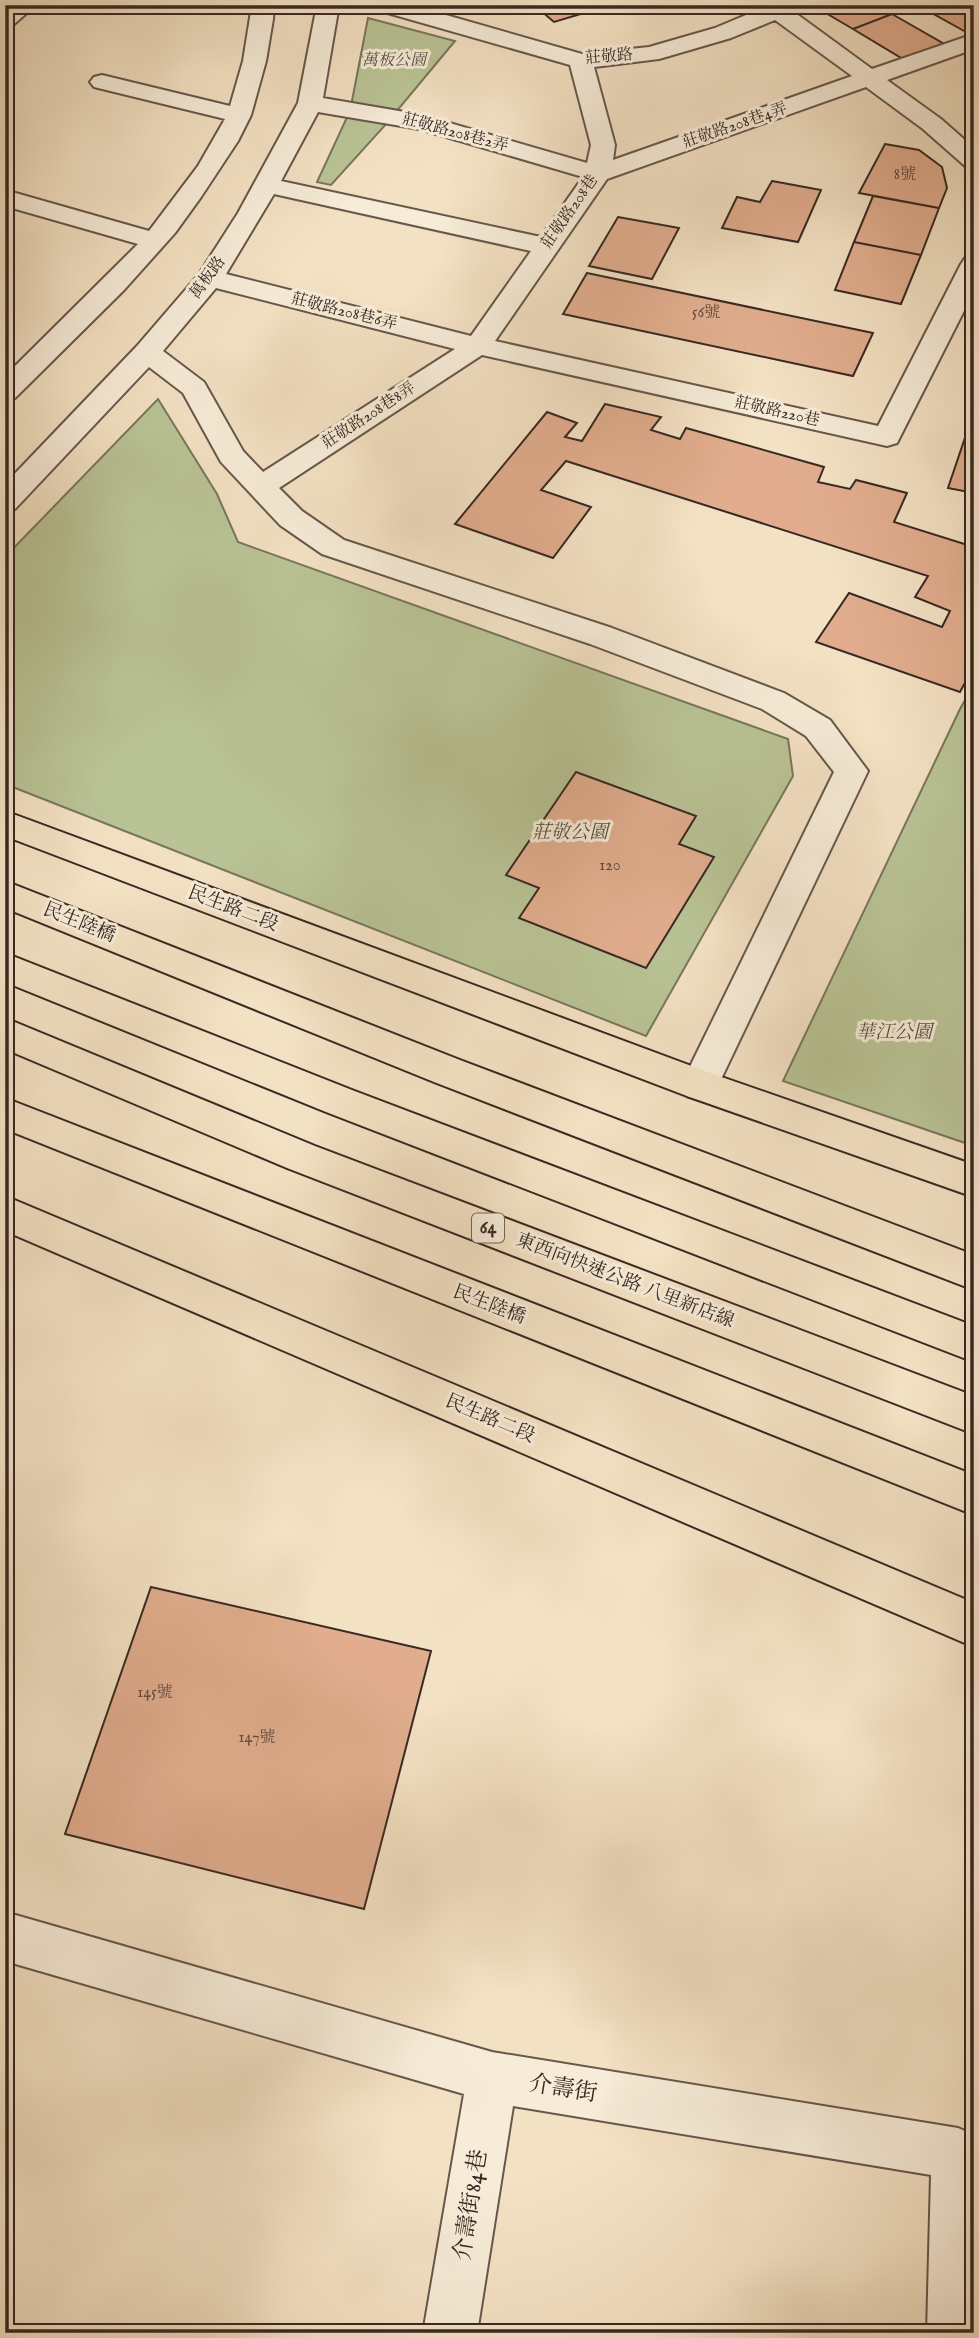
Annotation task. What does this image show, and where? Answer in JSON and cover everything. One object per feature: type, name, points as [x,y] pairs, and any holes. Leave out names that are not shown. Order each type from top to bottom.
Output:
[{"type":"main road","name":"民生路二段","points":[[5,823],[700,1085],[974,1181]]},
{"type":"main road","name":"民生陸橋","points":[[5,894],[447,1070],[974,1273]]},
{"type":"main road","points":[[5,967],[352,1106],[974,1344]]},
{"type":"main road","name":"東西向快速公路 八里新店線","points":[[5,1033],[301,1157],[974,1415]]},
{"type":"main road","name":"民生陸橋","points":[[5,1113],[974,1495]]},
{"type":"main road","name":"民生路二段","points":[[5,1213],[974,1625]]},
{"type":"street","points":[[5,392],[114,286],[189,200],[239,115],[261,33],[263,5]]},
{"type":"street","name":"萬板路","points":[[5,502],[147,352],[210,278],[266,185],[310,103],[328,5]]},
{"type":"street","name":"莊敬路","points":[[385,5],[581,61],[651,54],[723,33],[784,8]]},
{"type":"street","points":[[784,8],[871,79],[932,124],[974,161]]},
{"type":"street","name":"莊敬路208巷4弄","points":[[598,174],[974,41]]},
{"type":"street","name":"莊敬路208巷","points":[[478,346],[598,174],[603,145],[581,61]]},
{"type":"street","points":[[102,82],[239,115]]},
{"type":"street","name":"莊敬路208巷2弄","points":[[310,103],[422,122],[598,174]]},
{"type":"street","points":[[266,185],[546,246]]},
{"type":"street","points":[[5,198],[153,240]]},
{"type":"street","name":"莊敬路220巷","points":[[478,346],[887,437],[974,264]]},
{"type":"street","name":"莊敬路208巷6弄","points":[[210,278],[478,346]]},
{"type":"street","name":"莊敬路208巷8弄","points":[[261,486],[478,346]]},
{"type":"street","points":[[5,352],[36,362]]},
{"type":"street","points":[[147,352],[194,388],[231,456],[291,518],[333,547],[601,636],[773,701],[818,728],[851,771],[700,1085]]},
{"type":"street","name":"介壽街","points":[[5,1936],[492,2077],[958,2154],[954,2333]]},
{"type":"street","name":"介壽街84巷","points":[[450,2333],[492,2077]]},
{"type":"green space","name":"萬板公園","points":[[368,18],[455,41],[396,112],[351,106]]},
{"type":"green space","points":[[348,115],[388,122],[331,185],[317,182]]},
{"type":"green space","name":"莊敬公園","points":[[158,399],[217,494],[238,542],[788,739],[793,776],[646,1036],[5,784],[5,557]]},
{"type":"green space","name":"華江公園","points":[[974,684],[974,1146],[783,1081]]},
{"type":"building","points":[[534,5],[611,5],[554,22]]},
{"type":"building","points":[[841,5],[877,5],[892,14],[853,29],[824,12]]},
{"type":"building","points":[[945,5],[974,5],[974,29],[966,32],[930,12]]},
{"type":"building","points":[[892,14],[946,45],[908,62],[853,29]]},
{"type":"building","points":[[885,144],[919,150],[942,167],[947,188],[939,208],[859,193]]},
{"type":"building","points":[[772,181],[821,190],[798,242],[722,228],[737,197],[760,202]]},
{"type":"building","points":[[873,196],[939,208],[921,255],[854,242]]},
{"type":"building","points":[[618,217],[679,228],[652,279],[589,266]]},
{"type":"building","points":[[854,242],[921,255],[901,304],[835,290]]},
{"type":"building","points":[[587,273],[873,333],[853,376],[563,314]]},
{"type":"building","points":[[605,404],[661,417],[651,430],[680,439],[686,428],[824,467],[818,482],[850,489],[856,480],[907,493],[894,522],[974,547],[974,666],[960,692],[816,642],[849,593],[942,627],[950,611],[915,597],[928,576],[566,461],[541,490],[591,507],[553,558],[455,524],[547,412],[577,423],[565,437],[582,441]]},
{"type":"building","points":[[974,411],[974,493],[948,488]]},
{"type":"building","points":[[576,772],[696,816],[679,844],[714,857],[646,968],[519,918],[539,888],[506,875]]},
{"type":"building","points":[[151,1587],[431,1651],[364,1909],[65,1834]]}]
